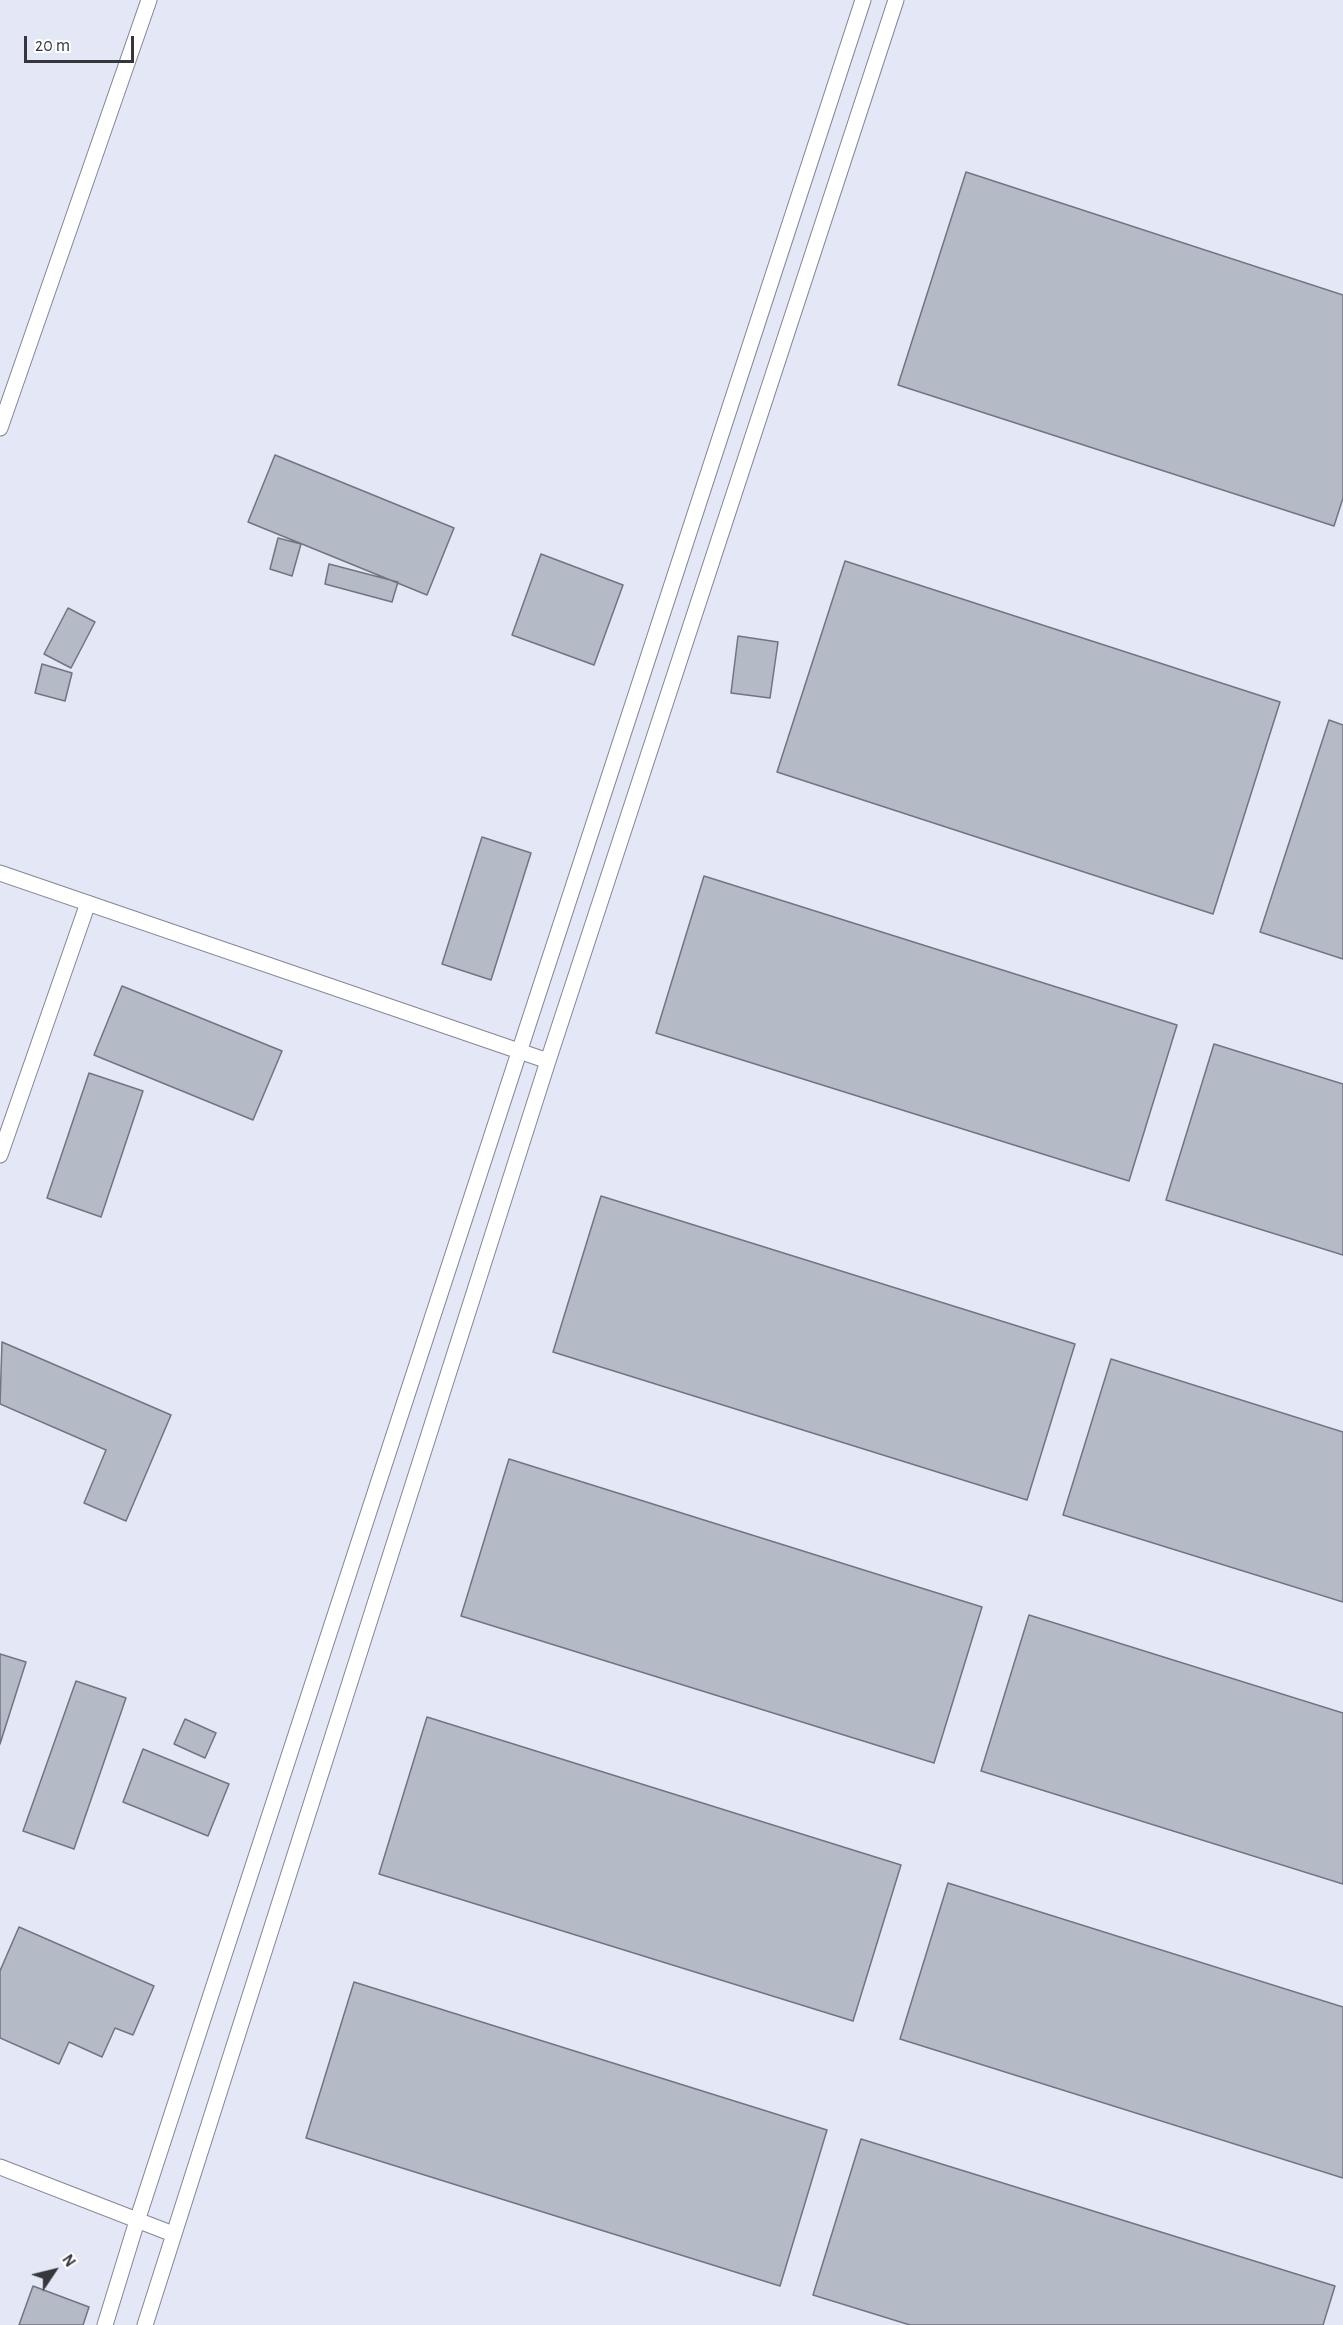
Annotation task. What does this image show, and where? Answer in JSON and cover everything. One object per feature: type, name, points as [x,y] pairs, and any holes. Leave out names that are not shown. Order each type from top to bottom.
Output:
[{"type":"lane","points":[[0,428],[149,0]]},
{"type":"lane","points":[[105,2325],[863,0]]},
{"type":"lane","points":[[145,2325],[548,1061],[896,0]]},
{"type":"lane","points":[[0,873],[548,1061]]},
{"type":"lane","points":[[0,1155],[88,903]]},
{"type":"lane","points":[[0,2167],[137,2222],[173,2234]]},
{"type":"building","points":[[966,172],[1343,295],[1343,498],[1334,526],[898,385]]},
{"type":"building","points":[[275,455],[454,528],[427,595],[248,522]]},
{"type":"building","points":[[278,538],[301,544],[292,576],[270,569]]},
{"type":"building","points":[[541,554],[623,585],[594,665],[512,635]]},
{"type":"building","points":[[845,561],[1280,702],[1213,914],[777,772]]},
{"type":"building","points":[[329,564],[398,582],[392,602],[325,584]]},
{"type":"building","points":[[68,608],[95,622],[71,668],[44,654]]},
{"type":"building","points":[[738,636],[778,642],[770,698],[731,693]]},
{"type":"building","points":[[42,664],[72,673],[65,701],[35,693]]},
{"type":"building","points":[[1329,720],[1343,725],[1343,959],[1260,932]]},
{"type":"building","points":[[482,837],[531,853],[491,980],[442,964]]},
{"type":"building","points":[[704,876],[1177,1025],[1129,1181],[656,1033]]},
{"type":"building","points":[[122,986],[282,1051],[253,1120],[94,1055]]},
{"type":"building","points":[[1214,1044],[1343,1084],[1343,1255],[1166,1200]]},
{"type":"building","points":[[89,1073],[143,1091],[101,1217],[47,1198]]},
{"type":"building","points":[[601,1196],[1075,1344],[1027,1500],[553,1352]]},
{"type":"building","points":[[2,1342],[171,1415],[126,1521],[84,1503],[106,1450],[0,1404]]},
{"type":"building","points":[[1111,1359],[1343,1432],[1343,1602],[1063,1515]]},
{"type":"building","points":[[509,1459],[982,1607],[934,1763],[461,1616]]},
{"type":"building","points":[[1029,1615],[1343,1713],[1343,1884],[981,1771]]},
{"type":"building","points":[[0,1654],[26,1662],[0,1744]]},
{"type":"building","points":[[76,1681],[126,1698],[74,1849],[23,1831]]},
{"type":"building","points":[[427,1717],[901,1865],[853,2021],[379,1874]]},
{"type":"building","points":[[185,1719],[216,1733],[205,1758],[174,1744]]},
{"type":"building","points":[[143,1749],[229,1784],[208,1836],[123,1802]]},
{"type":"building","points":[[948,1883],[1343,2007],[1343,2178],[900,2039]]},
{"type":"building","points":[[19,1927],[154,1986],[133,2035],[115,2028],[102,2057],[69,2042],[59,2064],[0,2038],[0,1971]]},
{"type":"building","points":[[354,1982],[827,2130],[780,2286],[306,2138]]},
{"type":"building","points":[[861,2139],[1335,2286],[1323,2325],[910,2325],[813,2295]]},
{"type":"building","points":[[33,2286],[89,2307],[83,2325],[19,2325]]}]
